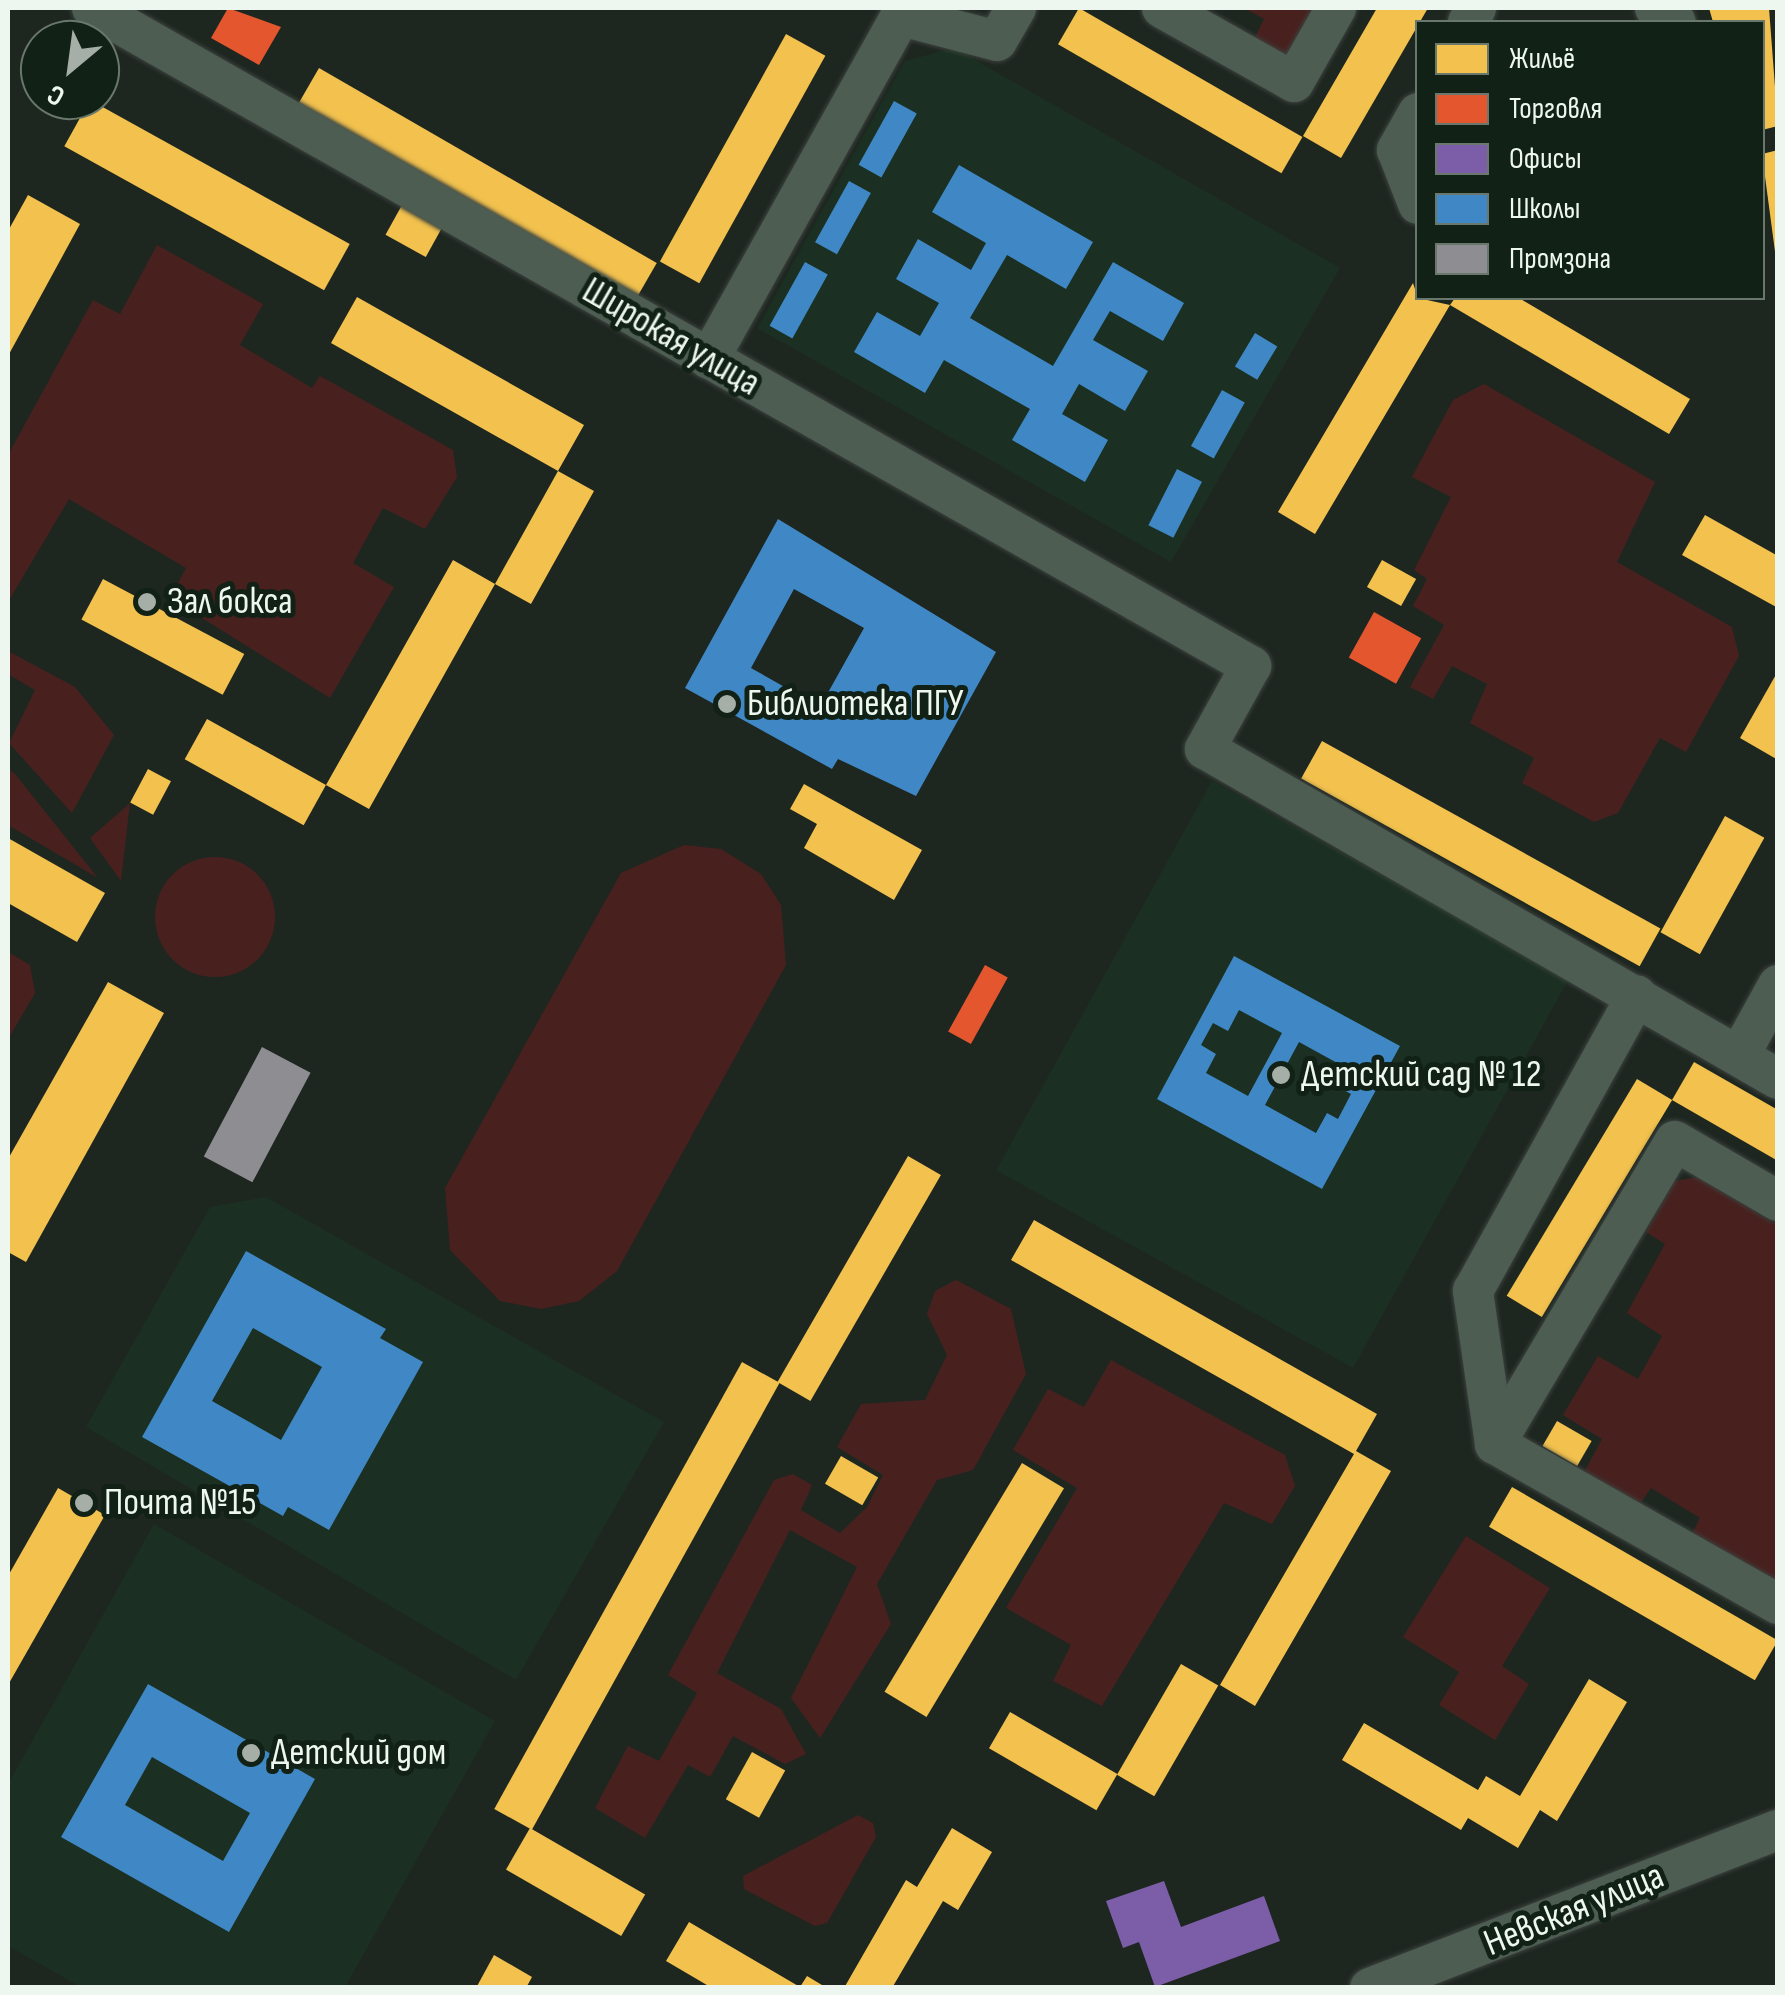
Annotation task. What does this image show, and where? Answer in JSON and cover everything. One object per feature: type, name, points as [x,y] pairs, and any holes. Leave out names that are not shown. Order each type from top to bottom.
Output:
[{"type":"street","name":"Широкая улица","points":[[92,8],[1251,666],[1206,749],[1637,995]]},
{"type":"street","points":[[709,359],[901,16],[997,41],[1016,8]]},
{"type":"street","points":[[1162,8],[1294,82],[1336,8]]},
{"type":"street","points":[[1415,118],[1397,150],[1415,196]]},
{"type":"street","points":[[1738,1056],[1778,985]]},
{"type":"street","points":[[1495,1444],[1473,1291],[1637,995],[1778,1079]]},
{"type":"street","points":[[1495,1444],[1675,1142],[1778,1201]]},
{"type":"street","points":[[1495,1444],[1778,1604]]},
{"type":"street","name":"Невская улица","points":[[1370,1988],[1778,1830]]},
{"type":"shaded area","points":[[1244,8],[1320,8],[1295,51],[1278,54],[1254,39],[1264,19]]},
{"type":"shaded area","points":[[954,48],[1340,268],[1171,562],[757,328],[905,61]]},
{"type":"shaded area","points":[[157,245],[263,304],[240,345],[312,388],[320,376],[453,450],[457,477],[425,529],[383,508],[353,563],[394,587],[330,698],[170,598],[186,568],[69,499],[8,602],[8,455],[93,300],[120,314]]},
{"type":"shaded area","points":[[1484,384],[1655,482],[1617,562],[1732,627],[1739,656],[1686,752],[1660,738],[1618,813],[1594,822],[1522,783],[1534,758],[1470,723],[1487,684],[1452,666],[1433,699],[1410,687],[1444,625],[1413,606],[1427,579],[1414,570],[1451,497],[1412,477],[1453,400]]},
{"type":"shaded area","points":[[8,651],[75,687],[114,735],[72,813],[9,743],[35,690],[8,674]]},
{"type":"shaded area","points":[[8,769],[15,774],[98,878],[8,825]]},
{"type":"shaded area","name":"Детский сад № 12","points":[[1212,781],[1569,979],[1353,1368],[996,1170]]},
{"type":"shaded area","points":[[130,803],[121,881],[90,838]]},
{"type":"shaded area","points":[[684,845],[721,849],[761,874],[781,905],[786,965],[617,1271],[579,1301],[541,1309],[500,1301],[450,1250],[445,1188],[621,873]]},
{"type":"shaded area","points":[[215,857],[238,861],[258,874],[271,894],[275,917],[271,940],[258,960],[238,973],[215,977],[192,973],[172,960],[159,940],[155,917],[159,894],[172,874],[192,861]]},
{"type":"shaded area","points":[[8,952],[30,965],[35,993],[10,1036]]},
{"type":"shaded area","points":[[1697,1177],[1777,1225],[1777,1590],[1689,1539],[1700,1518],[1651,1488],[1637,1508],[1583,1474],[1602,1439],[1563,1415],[1598,1356],[1638,1379],[1662,1336],[1627,1313],[1665,1244],[1646,1232],[1675,1181]]},
{"type":"shaded area","points":[[266,1197],[664,1422],[516,1680],[86,1427],[210,1207]]},
{"type":"shaded area","points":[[956,1280],[1011,1309],[1026,1374],[973,1470],[937,1480],[877,1584],[891,1624],[820,1738],[791,1698],[857,1567],[790,1530],[717,1673],[781,1709],[806,1754],[785,1764],[733,1736],[710,1777],[688,1765],[645,1838],[595,1808],[628,1746],[659,1761],[697,1693],[668,1675],[774,1480],[793,1474],[812,1485],[801,1510],[840,1533],[867,1507],[883,1475],[837,1447],[861,1404],[925,1400],[947,1355],[927,1314],[935,1291]]},
{"type":"shaded area","points":[[1111,1360],[1285,1455],[1295,1486],[1272,1524],[1224,1503],[1102,1706],[1053,1681],[1071,1645],[1006,1608],[1077,1488],[1013,1450],[1048,1389],[1084,1407]]},
{"type":"shaded area","name":"Детский дом","points":[[154,1524],[495,1721],[345,1987],[81,1987],[8,1946],[8,1784]]},
{"type":"shaded area","points":[[1466,1536],[1550,1588],[1502,1666],[1529,1684],[1495,1740],[1439,1705],[1459,1672],[1403,1637]]},
{"type":"shaded area","points":[[858,1815],[873,1823],[876,1837],[827,1923],[815,1926],[744,1889],[743,1876]]},
{"type":"building: Жильё","points":[[1079,8],[1302,137],[1281,173],[1058,44]]},
{"type":"building: Жильё","points":[[1377,8],[1428,8],[1421,20],[1415,20],[1415,30],[1341,158],[1303,136]]},
{"type":"building: Жильё","points":[[1709,8],[1769,8],[1778,126],[1765,129],[1765,20],[1712,20]]},
{"type":"building: Жильё","points":[[786,34],[825,56],[699,283],[660,261]]},
{"type":"building: Жильё","points":[[319,68],[657,263],[635,300],[298,105]]},
{"type":"building: Жильё","points":[[120,117],[350,244],[324,290],[64,146],[79,120],[120,120]]},
{"type":"building: Жильё","points":[[1778,150],[1778,259],[1765,176],[1765,153]]},
{"type":"building: Жильё","points":[[28,195],[80,224],[8,356],[8,231]]},
{"type":"building: Жильё","points":[[402,205],[442,227],[426,257],[386,235]]},
{"type":"building: Жильё","points":[[1413,283],[1415,300],[1450,305],[1315,534],[1278,512]]},
{"type":"building: Жильё","points":[[357,297],[584,425],[558,471],[331,343]]},
{"type":"building: Жильё","points":[[1454,300],[1522,300],[1690,399],[1669,434],[1450,305]]},
{"type":"building: Жильё","points":[[558,471],[594,491],[531,604],[495,584]]},
{"type":"building: Жильё","points":[[1705,515],[1778,556],[1778,608],[1682,555]]},
{"type":"building: Жильё","points":[[453,560],[495,584],[369,809],[326,785]]},
{"type":"building: Жильё","points":[[1382,560],[1416,579],[1401,606],[1367,587]]},
{"type":"building: Жильё","points":[[103,579],[244,654],[223,695],[81,620]]},
{"type":"building: Жильё","points":[[1778,671],[1778,760],[1740,738]]},
{"type":"building: Жильё","points":[[207,719],[326,785],[304,825],[185,759]]},
{"type":"building: Жильё","points":[[1322,741],[1660,929],[1640,966],[1301,779]]},
{"type":"building: Жильё","points":[[148,769],[171,781],[153,815],[130,803]]},
{"type":"building: Жильё","points":[[804,784],[922,850],[894,900],[804,848],[817,824],[790,809]]},
{"type":"building: Жильё","points":[[1725,816],[1764,838],[1700,954],[1661,932]]},
{"type":"building: Жильё","points":[[8,838],[105,893],[77,942],[8,903]]},
{"type":"building: Жильё","points":[[108,982],[164,1013],[26,1262],[8,1252],[8,1159]]},
{"type":"building: Жильё","points":[[1694,1062],[1778,1110],[1778,1161],[1672,1100]]},
{"type":"building: Жильё","points":[[1637,1079],[1672,1100],[1542,1317],[1507,1296]]},
{"type":"building: Жильё","points":[[908,1156],[941,1175],[810,1401],[778,1382]]},
{"type":"building: Жильё","points":[[1034,1220],[1377,1414],[1356,1451],[1391,1471],[1255,1706],[1220,1685],[1354,1454],[1011,1260]]},
{"type":"building: Жильё","points":[[742,1362],[780,1383],[532,1830],[494,1809]]},
{"type":"building: Жильё","points":[[1557,1421],[1592,1441],[1577,1466],[1542,1446]]},
{"type":"building: Жильё","points":[[841,1456],[878,1478],[862,1505],[825,1484]]},
{"type":"building: Жильё","points":[[1022,1463],[1064,1488],[926,1717],[884,1692]]},
{"type":"building: Жильё","points":[[1512,1487],[1778,1640],[1755,1680],[1489,1527]]},
{"type":"building: Жильё","points":[[58,1488],[105,1515],[8,1685],[8,1576]]},
{"type":"building: Жильё","points":[[1181,1664],[1218,1685],[1154,1796],[1117,1775]]},
{"type":"building: Жильё","points":[[1589,1679],[1627,1702],[1557,1821],[1540,1810],[1518,1848],[1468,1818],[1461,1830],[1342,1760],[1364,1723],[1478,1790],[1486,1776],[1520,1796]]},
{"type":"building: Жильё","points":[[1010,1712],[1117,1774],[1096,1810],[989,1748]]},
{"type":"building: Жильё","points":[[752,1752],[785,1770],[759,1818],[726,1799]]},
{"type":"building: Жильё","points":[[530,1828],[645,1894],[621,1936],[506,1870]]},
{"type":"building: Жильё","points":[[952,1828],[992,1852],[958,1910],[943,1901],[892,1988],[844,1988],[906,1880],[917,1887]]},
{"type":"building: Жильё","points":[[689,1922],[800,1987],[807,1976],[827,1988],[712,1988],[666,1961]]},
{"type":"building: Жильё","points":[[494,1955],[532,1977],[526,1988],[476,1988]]},
{"type":"building: Торговля","points":[[228,8],[281,27],[259,65],[211,38]]},
{"type":"building: Торговля","points":[[1374,612],[1421,638],[1396,684],[1349,657]]},
{"type":"building: Торговля","points":[[985,965],[1008,978],[971,1044],[948,1031]]},
{"type":"building: Офисы","points":[[1164,1881],[1181,1927],[1264,1896],[1280,1941],[1155,1987],[1139,1942],[1123,1948],[1106,1901]]},
{"type":"building: Школы","points":[[894,101],[917,114],[881,177],[859,165]]},
{"type":"building: Школы","points":[[959,165],[1093,242],[1066,289],[1007,255],[970,318],[1053,366],[1113,262],[1184,303],[1163,341],[1110,311],[1093,340],[1148,371],[1125,411],[1079,384],[1062,414],[1108,440],[1085,482],[1012,440],[1030,409],[944,360],[925,393],[854,352],[877,312],[920,336],[939,303],[896,279],[918,239],[971,270],[986,243],[932,212]]},
{"type":"building: Школы","points":[[849,181],[871,193],[837,254],[815,242]]},
{"type":"building: Школы","points":[[805,262],[828,275],[792,338],[770,326]]},
{"type":"building: Школы","points":[[1255,333],[1277,346],[1257,380],[1235,366]]},
{"type":"building: Школы","points":[[1222,390],[1245,403],[1214,459],[1191,446]]},
{"type":"building: Школы","points":[[1177,469],[1202,482],[1173,538],[1148,525]]},
{"type":"building: Школы","points":[[778,519],[996,652],[916,796],[838,759],[832,769],[685,688]],"holes":[[[794,589],[864,628],[820,707],[751,668]]]},
{"type":"building: Школы","points":[[1234,956],[1400,1046],[1322,1189],[1157,1099]],"holes":[[[1239,1010],[1282,1033],[1248,1096],[1206,1073],[1216,1054],[1201,1045],[1213,1023],[1228,1031]],[[1299,1042],[1350,1070],[1340,1088],[1351,1094],[1338,1119],[1327,1113],[1316,1133],[1265,1105]]]},
{"type":"building: Школы","points":[[246,1251],[386,1329],[380,1338],[423,1362],[329,1530],[288,1507],[283,1516],[142,1437]],"holes":[[[253,1328],[322,1367],[281,1440],[212,1401]]]},
{"type":"building: Школы","points":[[148,1684],[315,1779],[229,1932],[61,1837]],"holes":[[[152,1757],[250,1813],[223,1861],[125,1805]]]},
{"type":"building: Промзона","points":[[262,1047],[311,1073],[252,1182],[204,1156]]},
{"type":"place","name":"Зал бокса","points":[[147,602]]},
{"type":"place","name":"Библиотека ПГУ","points":[[727,704]]},
{"type":"place","name":"Детский сад № 12","points":[[1281,1075]]},
{"type":"place","name":"Почта №15","points":[[84,1503]]},
{"type":"place","name":"Детский дом","points":[[251,1753]]}]
